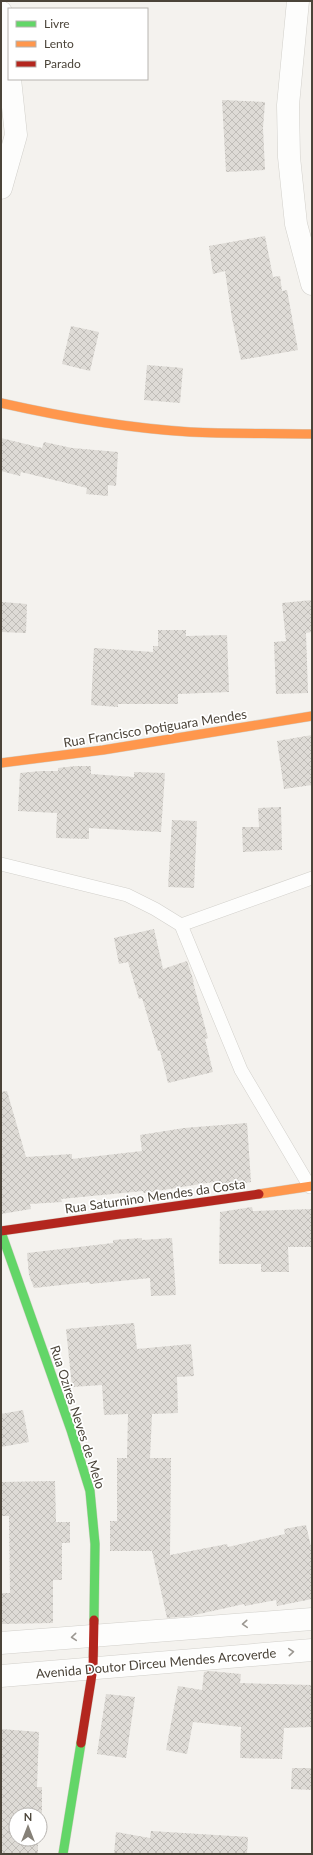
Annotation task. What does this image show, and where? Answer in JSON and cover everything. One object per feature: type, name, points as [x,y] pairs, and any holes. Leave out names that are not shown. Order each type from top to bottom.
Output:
[{"type":"street","points":[[298,1],[288,105],[288,157],[296,224],[312,284]]},
{"type":"street","points":[[1,12],[8,65]]},
{"type":"street","points":[[1,188],[16,135],[10,80]]},
{"type":"street","points":[[1,403],[29,410],[123,426],[191,432],[312,434]]},
{"type":"street","name":"Rua Francisco Potiguara Mendes","points":[[1,763],[103,750],[312,716]]},
{"type":"street","name":"Rua Saturnino Mendes da Costa","points":[[1,1232],[311,1187]]},
{"type":"street","name":"Rua Ozires Neves de Melo","points":[[1,1232],[71,1430],[90,1491],[95,1544],[95,1635],[93,1668],[63,1854]]},
{"type":"street","points":[[1,1643],[312,1618]]},
{"type":"street","name":"Avenida Doutor Dirceu Mendes Arcoverde","points":[[1,1676],[312,1650]]},
{"type":"lane","points":[[1,864],[127,895],[155,909],[181,925],[241,1070],[311,1187]]},
{"type":"lane","points":[[181,925],[312,878]]},
{"type":"building","points":[[222,100],[265,102],[263,128],[265,170],[226,172]]},
{"type":"building","points":[[265,236],[273,277],[280,276],[282,291],[287,290],[298,350],[241,360],[232,318],[225,271],[213,274],[209,246]]},
{"type":"building","points":[[71,326],[99,332],[90,371],[62,364]]},
{"type":"building","points":[[147,365],[183,368],[180,403],[144,400]]},
{"type":"building","points":[[1,438],[42,448],[44,442],[72,448],[118,452],[116,486],[108,485],[108,496],[86,494],[87,488],[21,472],[20,476],[1,471]]},
{"type":"building","points":[[312,600],[312,632],[306,633],[308,693],[276,694],[274,642],[286,641],[282,603]]},
{"type":"building","points":[[2,602],[27,604],[26,633],[1,632]]},
{"type":"building","points":[[158,630],[186,630],[186,636],[227,635],[229,692],[178,694],[178,704],[118,704],[118,707],[91,705],[94,648],[153,652],[153,646],[158,646]]},
{"type":"building","points":[[312,735],[312,785],[284,789],[277,741]]},
{"type":"building","points":[[91,766],[91,774],[134,777],[134,772],[165,773],[161,832],[89,828],[89,839],[56,838],[57,813],[18,811],[20,773],[58,771],[58,768]]},
{"type":"building","points":[[281,807],[282,850],[243,852],[242,827],[259,827],[258,808]]},
{"type":"building","points":[[172,820],[197,821],[194,888],[168,887]]},
{"type":"building","points":[[154,929],[163,969],[187,961],[194,982],[208,1038],[205,1039],[213,1072],[168,1083],[160,1051],[158,1051],[142,998],[139,999],[128,962],[119,964],[114,938]]},
{"type":"building","points":[[7,1091],[26,1157],[72,1154],[72,1159],[142,1151],[140,1135],[184,1128],[247,1123],[251,1182],[220,1187],[220,1181],[144,1193],[143,1191],[61,1199],[62,1202],[30,1204],[31,1209],[1,1214],[1,1092]]},
{"type":"building","points":[[252,1207],[253,1211],[312,1209],[312,1247],[288,1247],[289,1272],[261,1272],[261,1264],[219,1264],[220,1212]]},
{"type":"building","points":[[142,1238],[142,1240],[172,1238],[176,1295],[151,1296],[150,1278],[90,1284],[89,1282],[34,1288],[29,1275],[27,1253],[113,1243],[113,1240]]},
{"type":"building","points":[[134,1323],[137,1349],[191,1344],[194,1376],[177,1377],[178,1413],[152,1414],[150,1458],[171,1458],[170,1555],[227,1544],[228,1547],[285,1534],[284,1529],[306,1525],[312,1551],[312,1599],[277,1606],[276,1600],[245,1606],[244,1604],[190,1616],[167,1618],[152,1551],[110,1551],[110,1521],[117,1521],[117,1458],[127,1458],[128,1414],[104,1415],[102,1385],[72,1387],[66,1329]]},
{"type":"building","points":[[23,1410],[29,1442],[1,1447],[1,1414]]},
{"type":"building","points":[[55,1481],[56,1522],[70,1522],[70,1543],[62,1543],[62,1580],[53,1580],[53,1623],[1,1624],[1,1593],[10,1593],[9,1516],[1,1516],[1,1482]]},
{"type":"building","points":[[210,1671],[241,1674],[240,1683],[312,1685],[312,1727],[284,1728],[282,1759],[240,1758],[241,1727],[193,1722],[187,1754],[166,1750],[178,1686],[202,1690],[204,1672]]},
{"type":"building","points":[[106,1694],[135,1697],[126,1758],[97,1754]]},
{"type":"building","points":[[1,1729],[39,1732],[37,1787],[42,1787],[42,1807],[8,1807],[8,1847],[38,1847],[38,1854],[1,1854]]},
{"type":"building","points":[[292,1768],[312,1768],[312,1790],[291,1789]]},
{"type":"building","points":[[151,1831],[248,1837],[247,1854],[114,1854],[116,1832],[150,1838]]},
{"type":"traffic: fast","points":[[1,1232],[71,1430],[90,1491],[95,1544],[94,1620]]},
{"type":"traffic: fast","points":[[63,1854],[81,1743]]},
{"type":"traffic: slow","points":[[1,403],[48,413],[142,428],[205,433],[312,434]]},
{"type":"traffic: slow","points":[[1,763],[103,750],[312,716]]},
{"type":"traffic: slow","points":[[259,1194],[312,1186]]},
{"type":"traffic: jam","points":[[1,1231],[259,1194]]},
{"type":"traffic: jam","points":[[81,1743],[93,1668],[94,1620]]}]
